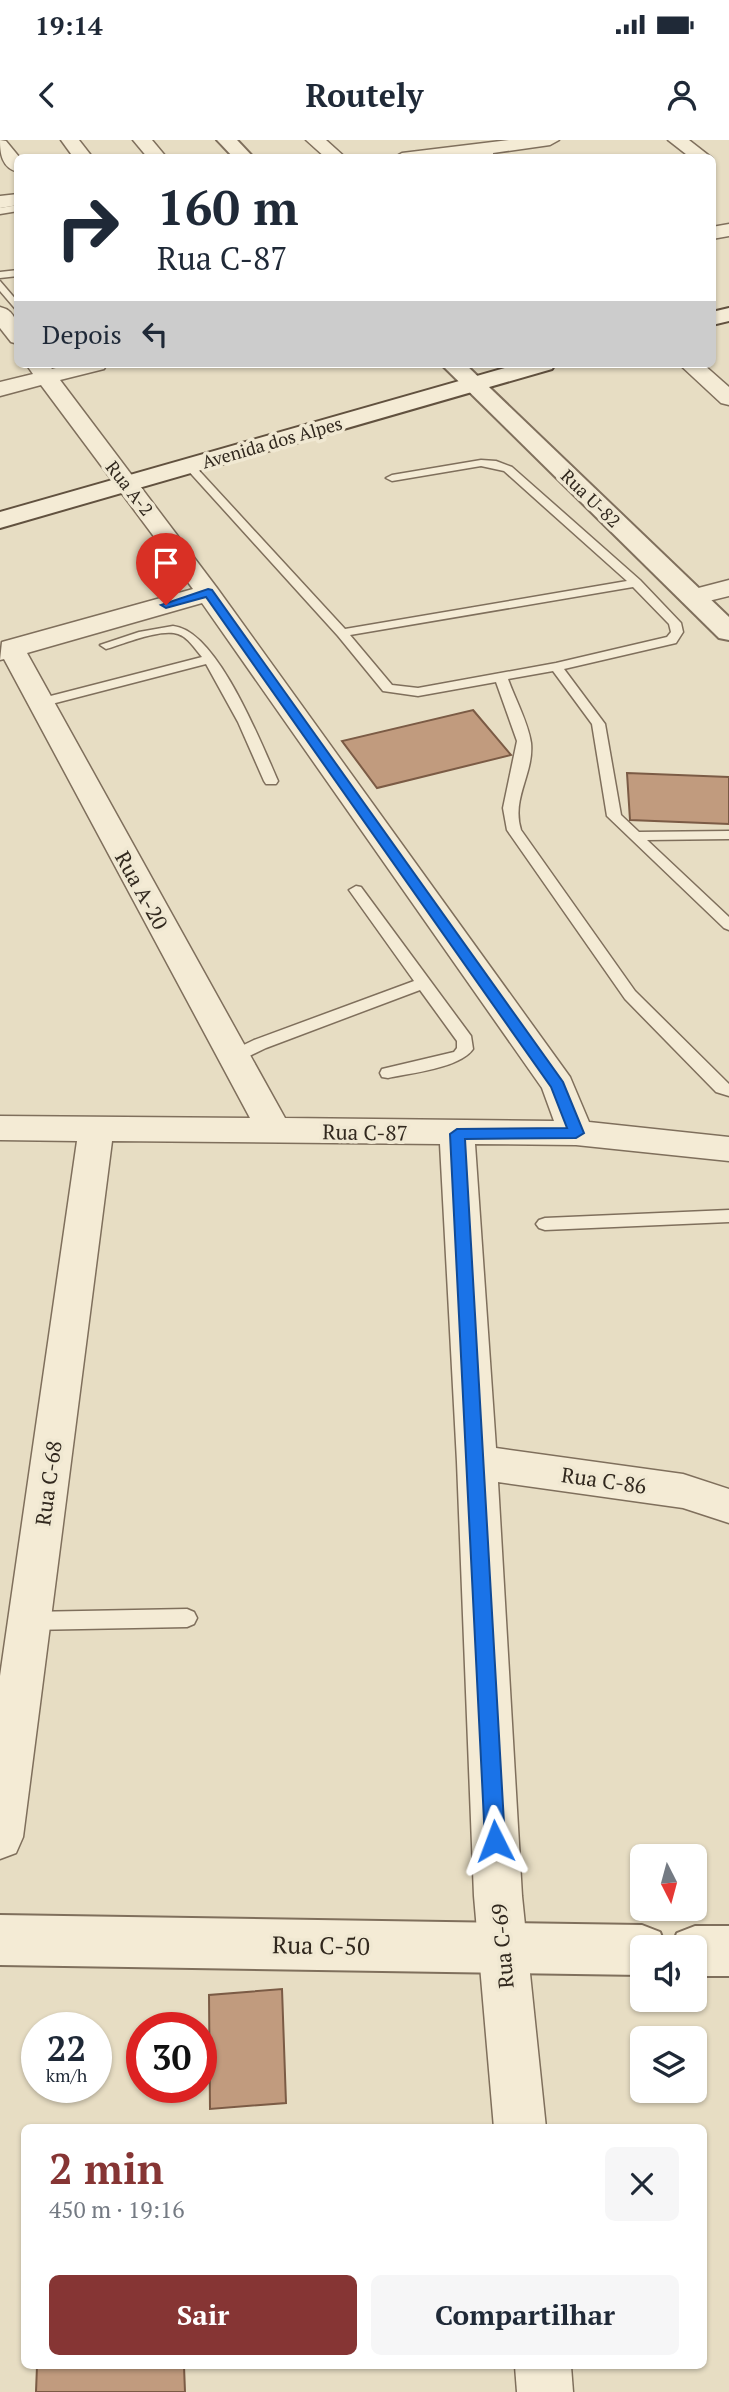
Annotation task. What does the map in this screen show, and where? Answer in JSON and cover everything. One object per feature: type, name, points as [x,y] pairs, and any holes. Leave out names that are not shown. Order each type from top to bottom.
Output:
[{"type":"main road","points":[[226,140],[241,154]]},
{"type":"main road","name":"Avenida dos Alpes","points":[[0,520],[120,475],[467,371],[500,368]]},
{"type":"main road","name":"Avenida dos Alpes","points":[[0,498],[120,475],[189,466],[467,371]]},
{"type":"main road","name":"Rua U-82","points":[[467,371],[729,632]]},
{"type":"main road","name":"Rua C-50","points":[[0,1940],[630,1950]]},
{"type":"main road","points":[[707,1951],[729,1951]]},
{"type":"street","points":[[69,140],[81,154]]},
{"type":"street","points":[[142,140],[154,154]]},
{"type":"street","points":[[315,140],[332,154]]},
{"type":"street","points":[[486,154],[550,140]]},
{"type":"street","points":[[677,140],[697,154]]},
{"type":"street","points":[[0,145],[14,162]]},
{"type":"street","points":[[0,313],[14,332]]},
{"type":"street","points":[[0,389],[41,370],[59,368]]},
{"type":"street","points":[[695,368],[729,398]]},
{"type":"street","name":"Rua A-2","points":[[41,370],[208,593],[558,1085],[576,1133]]},
{"type":"street","points":[[692,597],[729,587]]},
{"type":"street","points":[[6,650],[208,593]]},
{"type":"street","name":"Rua A-20","points":[[6,650],[40,703],[274,1130]]},
{"type":"street","name":"Rua C-87","points":[[0,1128],[576,1133],[729,1150]]},
{"type":"street","name":"Rua C-68","points":[[0,1837],[96,1129]]},
{"type":"street","name":"Rua C-69","points":[[457,1134],[502,1947],[520,2124]]},
{"type":"street","name":"Rua C-86","points":[[477,1462],[683,1491],[729,1506]]},
{"type":"street","points":[[542,2369],[545,2392]]},
{"type":"lane","points":[[0,284],[14,303]]},
{"type":"lane","points":[[189,466],[342,633],[388,688],[418,692],[556,667],[672,640],[677,632],[675,623],[636,583],[508,469],[496,464],[481,463],[392,478]]},
{"type":"lane","points":[[342,633],[636,583]]},
{"type":"lane","points":[[106,645],[172,629],[182,630],[209,659],[249,730],[271,781]]},
{"type":"lane","points":[[40,703],[209,659]]},
{"type":"lane","points":[[556,667],[598,724],[614,816],[729,925]]},
{"type":"lane","points":[[500,677],[524,741],[525,752],[510,800],[508,817],[514,830],[630,995],[722,1088],[729,1090]]},
{"type":"lane","points":[[635,836],[729,835]]},
{"type":"lane","points":[[356,890],[465,1040],[466,1049],[459,1056],[388,1073]]},
{"type":"lane","points":[[233,1057],[260,1044],[423,983]]},
{"type":"lane","points":[[545,1224],[729,1216]]},
{"type":"lane","points":[[29,1621],[187,1618]]},
{"type":"building","points":[[473,710],[511,755],[377,788],[342,741]]},
{"type":"building","points":[[627,773],[729,777],[729,824],[630,820]]},
{"type":"building","points":[[282,1989],[286,2103],[210,2109],[210,2103],[217,2103],[217,2012],[209,2012],[209,1995]]},
{"type":"building","points":[[37,2369],[184,2369],[185,2392],[36,2392]]},
{"type":"route","points":[[166,605],[208,593],[558,1085],[576,1133],[457,1134],[477,1462],[495,1841]]}]
